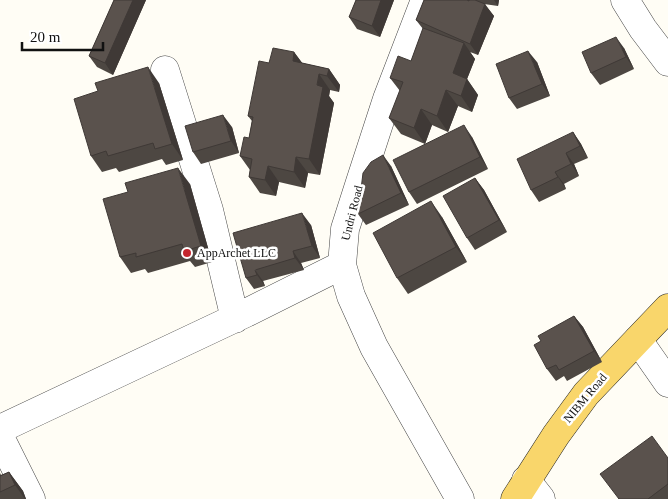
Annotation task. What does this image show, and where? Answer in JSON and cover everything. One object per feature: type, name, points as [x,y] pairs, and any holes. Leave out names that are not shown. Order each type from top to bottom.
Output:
[{"type":"main road","name":"NIBM Road","points":[[527,493],[586,394],[668,308]]},
{"type":"street","name":"Undri Road","points":[[426,0],[387,99],[360,182],[346,229],[342,265],[351,296],[374,348],[460,499]]},
{"type":"street","points":[[625,0],[643,29],[668,62]]},
{"type":"street","points":[[165,70],[209,210],[235,319]]},
{"type":"street","points":[[0,429],[235,319],[342,265]]},
{"type":"street","points":[[638,340],[668,383]]},
{"type":"street","points":[[0,437],[31,499]]},
{"type":"building","points":[[114,0],[133,0],[105,63],[89,56]]},
{"type":"building","points":[[356,0],[381,0],[372,26],[349,17]]},
{"type":"building","points":[[424,0],[475,0],[485,4],[470,44],[416,20]]},
{"type":"building","points":[[423,28],[464,43],[453,73],[467,79],[461,96],[446,90],[437,116],[421,109],[414,128],[389,118],[403,82],[390,78],[398,56],[411,61]]},
{"type":"building","points":[[616,37],[626,57],[591,73],[582,52]]},
{"type":"building","points":[[273,48],[294,52],[293,61],[329,69],[327,76],[319,74],[317,85],[323,87],[309,159],[296,157],[294,172],[268,166],[265,180],[249,177],[252,159],[240,156],[244,137],[249,138],[253,117],[248,116],[259,61],[269,63]]},
{"type":"building","points":[[528,51],[542,84],[509,98],[496,64]]},
{"type":"building","points":[[148,67],[172,144],[155,149],[153,143],[108,156],[106,151],[91,156],[74,99],[98,91],[95,83]]},
{"type":"building","points":[[223,115],[231,141],[193,152],[185,126]]},
{"type":"building","points":[[464,125],[480,157],[409,192],[393,160]]},
{"type":"building","points":[[573,132],[580,146],[566,153],[571,164],[555,172],[558,177],[531,190],[517,159]]},
{"type":"building","points":[[383,155],[401,193],[358,214],[363,173],[371,162]]},
{"type":"building","points":[[178,168],[201,246],[184,251],[182,244],[136,257],[136,253],[120,257],[103,199],[128,192],[125,183]]},
{"type":"building","points":[[475,178],[499,220],[467,238],[443,196]]},
{"type":"building","points":[[431,201],[456,247],[397,278],[373,233]]},
{"type":"building","points":[[302,213],[312,246],[293,251],[295,258],[255,270],[257,275],[246,278],[233,233]]},
{"type":"building","points":[[574,316],[594,351],[559,370],[556,365],[547,369],[534,345],[541,341],[538,336]]},
{"type":"building","points":[[652,436],[668,458],[668,484],[648,499],[619,499],[600,474]]},
{"type":"building","points":[[9,472],[15,485],[0,492],[0,476]]},
{"type":"place","name":"AppArchet LLC","points":[[187,253]]}]
